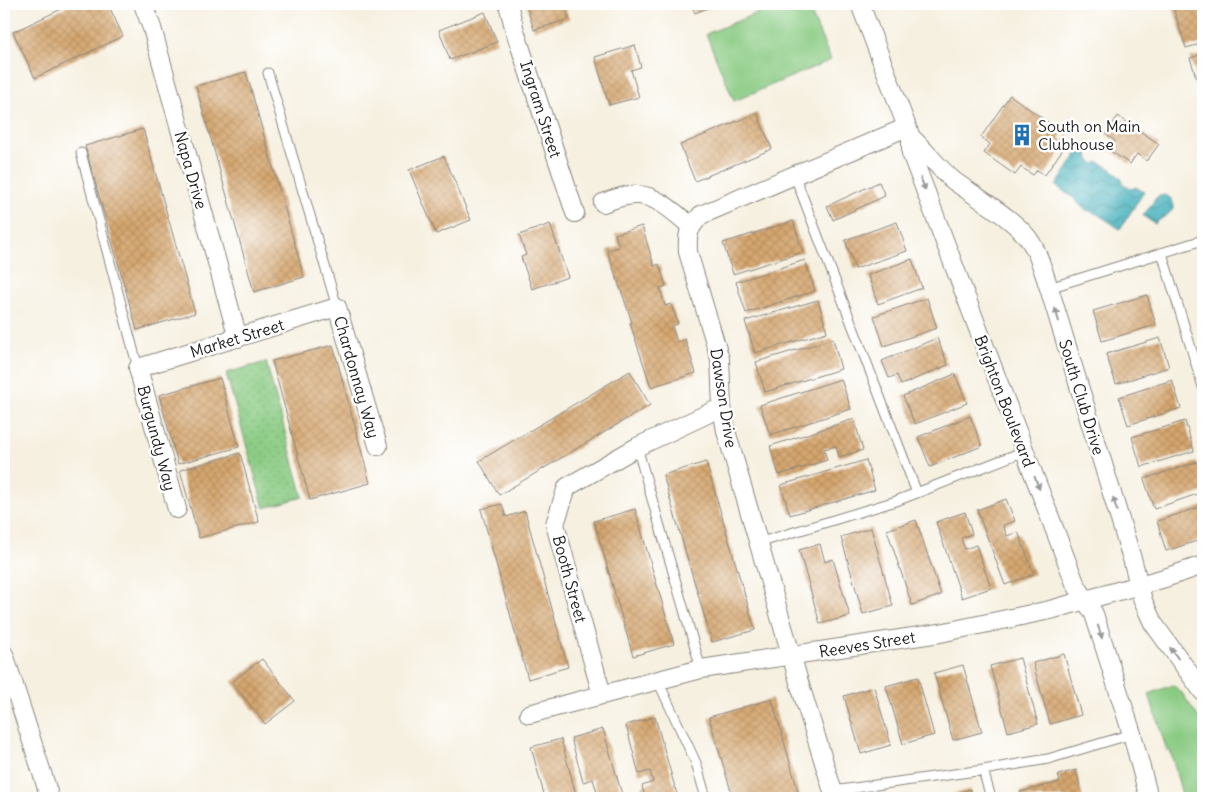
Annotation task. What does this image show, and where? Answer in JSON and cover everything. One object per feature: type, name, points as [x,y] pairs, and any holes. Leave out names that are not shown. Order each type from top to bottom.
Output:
[{"type":"street","name":"Napa Drive","points":[[143,4],[152,28],[238,338]]},
{"type":"street","name":"Ingram Street","points":[[508,4],[515,31],[575,213]]},
{"type":"street","name":"Brighton Boulevard","points":[[860,4],[909,132],[911,153],[1075,583],[1094,614],[1132,734],[1149,798]]},
{"type":"street","points":[[604,202],[638,195],[650,198],[671,209],[691,226],[701,215],[794,174],[909,132]]},
{"type":"street","name":"South Club Drive","points":[[909,132],[937,166],[1023,232],[1032,244],[1049,288],[1143,601],[1152,623],[1203,692]]},
{"type":"street","name":"Dawson Drive","points":[[691,226],[687,238],[688,252],[720,358],[722,407],[726,431],[834,795]]},
{"type":"street","name":"Market Street","points":[[138,368],[336,307]]},
{"type":"street","name":"Chardonnay Way","points":[[336,307],[378,446]]},
{"type":"street","name":"Burgundy Way","points":[[138,368],[176,509]]},
{"type":"street","name":"Booth Street","points":[[602,695],[555,524],[567,487],[637,447],[722,407]]},
{"type":"street","name":"Reeves Street","points":[[529,714],[701,670],[940,633],[1050,610],[1140,586],[1203,565]]},
{"type":"street","points":[[4,654],[50,798]]},
{"type":"lane","points":[[268,73],[336,307]]},
{"type":"lane","points":[[80,153],[138,368]]},
{"type":"lane","points":[[794,174],[917,493]]},
{"type":"lane","points":[[1049,288],[1203,240]]},
{"type":"lane","points":[[1162,253],[1203,387]]},
{"type":"lane","points":[[637,447],[701,670]]},
{"type":"lane","points":[[758,543],[917,493],[1025,451]]},
{"type":"lane","points":[[658,681],[696,763],[706,798]]},
{"type":"lane","points":[[834,795],[1048,759],[1132,734]]},
{"type":"lane","points":[[983,770],[991,798]]},
{"type":"green space","points":[[779,4],[807,4],[831,60],[734,101],[706,34]]},
{"type":"green space","points":[[266,362],[303,497],[264,508],[226,373]]},
{"type":"green space","points":[[1173,685],[1182,693],[1203,724],[1203,798],[1183,798],[1170,750],[1167,751],[1149,694]]},
{"type":"water","points":[[1081,148],[1088,153],[1089,160],[1095,164],[1097,162],[1108,167],[1123,181],[1122,183],[1131,189],[1136,187],[1144,192],[1120,229],[1097,214],[1084,209],[1072,197],[1056,186]]},
{"type":"water","points":[[1159,195],[1170,198],[1173,207],[1169,214],[1155,224],[1143,216]]},
{"type":"building","points":[[72,4],[108,4],[123,36],[35,78],[13,32]]},
{"type":"building","points":[[526,4],[565,4],[569,19],[534,30]]},
{"type":"building","points":[[691,4],[718,4],[695,13]]},
{"type":"building","points":[[1172,4],[1203,4],[1203,43],[1186,48]]},
{"type":"building","points":[[485,12],[497,42],[450,60],[439,30]]},
{"type":"building","points":[[635,45],[641,67],[631,70],[639,97],[609,105],[595,57]]},
{"type":"building","points":[[1203,54],[1203,94],[1202,95],[1190,58]]},
{"type":"building","points":[[246,72],[304,277],[254,292],[196,86]]},
{"type":"building","name":"South on Main Clubhouse","points":[[1010,95],[1063,133],[1059,138],[1067,143],[1045,175],[1037,170],[1033,175],[1021,167],[1015,175],[984,153],[990,144],[981,137]]},
{"type":"building","points":[[757,113],[772,149],[695,181],[680,145]]},
{"type":"building","points":[[1118,116],[1159,144],[1147,161],[1137,154],[1130,164],[1109,150],[1115,141],[1106,134]]},
{"type":"building","points":[[143,129],[195,313],[137,330],[85,146]]},
{"type":"building","points":[[444,156],[471,220],[436,234],[409,170]]},
{"type":"building","points":[[879,182],[885,196],[833,220],[827,206]]},
{"type":"building","points":[[793,221],[803,252],[733,274],[723,243]]},
{"type":"building","points":[[897,222],[907,251],[855,269],[845,240]]},
{"type":"building","points":[[550,224],[568,277],[532,289],[521,257],[526,255],[519,235]]},
{"type":"building","points":[[642,226],[654,266],[659,264],[666,286],[660,288],[665,306],[671,304],[678,324],[672,326],[677,342],[685,339],[696,373],[651,387],[630,323],[632,323],[630,316],[607,250],[619,247],[615,234]]},
{"type":"building","points":[[912,259],[922,288],[878,304],[868,275]]},
{"type":"building","points":[[805,260],[815,291],[746,313],[736,282]]},
{"type":"building","points":[[1147,295],[1156,325],[1102,341],[1093,311]]},
{"type":"building","points":[[927,298],[937,328],[884,346],[874,316]]},
{"type":"building","points":[[818,300],[827,332],[755,353],[745,321]]},
{"type":"building","points":[[937,338],[948,365],[901,385],[897,375],[889,378],[882,361]]},
{"type":"building","points":[[1160,338],[1169,367],[1116,384],[1106,354]]},
{"type":"building","points":[[833,339],[841,369],[765,392],[756,362]]},
{"type":"building","points":[[333,345],[370,483],[310,500],[272,361]]},
{"type":"building","points":[[630,371],[650,405],[499,495],[479,461]]},
{"type":"building","points":[[955,374],[967,403],[915,424],[903,396]]},
{"type":"building","points":[[220,378],[239,447],[178,464],[159,395]]},
{"type":"building","points":[[841,379],[851,409],[770,435],[760,405]]},
{"type":"building","points":[[1172,380],[1181,408],[1128,425],[1119,397]]},
{"type":"building","points":[[970,416],[982,446],[930,467],[918,437]]},
{"type":"building","points":[[854,419],[863,450],[839,457],[836,446],[824,449],[827,460],[779,475],[770,446]]},
{"type":"building","points":[[1185,421],[1194,451],[1141,467],[1132,437]]},
{"type":"building","points":[[240,453],[259,522],[199,538],[180,470]]},
{"type":"building","points":[[866,460],[875,490],[790,515],[781,485]]},
{"type":"building","points":[[706,462],[755,630],[712,642],[663,475]]},
{"type":"building","points":[[1197,462],[1203,482],[1203,492],[1154,509],[1144,479]]},
{"type":"building","points":[[1006,499],[1015,521],[1003,525],[1007,536],[1018,532],[1034,574],[1005,585],[977,510]]},
{"type":"building","points":[[502,504],[506,517],[525,511],[568,667],[528,679],[481,509]]},
{"type":"building","points":[[1203,506],[1203,539],[1166,551],[1157,521]]},
{"type":"building","points":[[635,509],[674,644],[633,656],[594,521]]},
{"type":"building","points":[[965,512],[972,534],[961,538],[965,549],[976,545],[991,588],[962,598],[936,522]]},
{"type":"building","points":[[916,520],[941,595],[912,605],[887,530]]},
{"type":"building","points":[[871,528],[893,606],[863,614],[841,537]]},
{"type":"building","points":[[820,544],[825,562],[833,559],[850,616],[820,624],[799,550]]},
{"type":"building","points":[[1064,654],[1081,715],[1050,724],[1033,663]]},
{"type":"building","points":[[1020,658],[1038,724],[1008,732],[990,666]]},
{"type":"building","points":[[262,659],[295,701],[265,724],[232,682]]},
{"type":"building","points":[[963,665],[982,732],[953,740],[934,673]]},
{"type":"building","points":[[918,677],[934,735],[903,744],[886,686]]},
{"type":"building","points":[[874,687],[891,745],[861,754],[844,696]]},
{"type":"building","points":[[772,699],[800,798],[733,798],[709,717]]},
{"type":"building","points":[[655,717],[678,798],[645,798],[642,786],[653,782],[650,771],[639,774],[626,725]]},
{"type":"building","points":[[603,729],[623,798],[588,798],[587,795],[597,792],[593,779],[583,782],[571,738]]},
{"type":"building","points":[[561,739],[577,798],[557,798],[556,795],[545,798],[531,747]]},
{"type":"building","points":[[1076,770],[1083,798],[1022,798],[1020,792],[1060,782],[1058,775]]},
{"type":"building","points":[[970,789],[972,798],[941,798]]},
{"type":"place","name":"South on Main Clubhouse","points":[[1022,135]]}]
